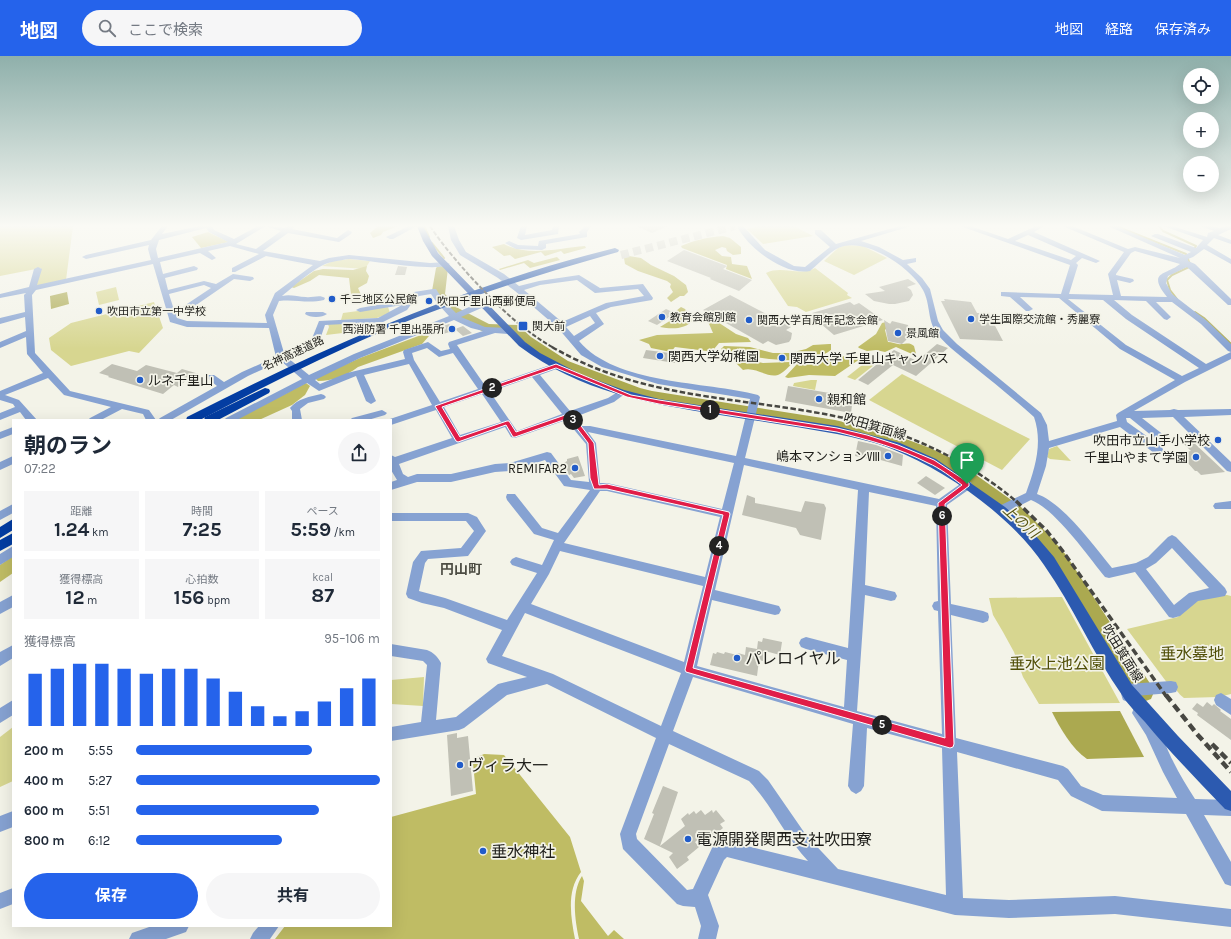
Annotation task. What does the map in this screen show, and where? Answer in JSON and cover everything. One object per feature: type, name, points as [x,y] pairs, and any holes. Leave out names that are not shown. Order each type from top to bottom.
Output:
[{"type":"highway","name":"名神高速道路","points":[[193,419],[315,358],[412,320],[456,307],[537,275],[566,267]]},
{"type":"highway","name":"名神高速道路","points":[[211,419],[412,320]]},
{"type":"highway","points":[[0,533],[12,525]]},
{"type":"highway","points":[[0,546],[12,539]]},
{"type":"main road","name":"吹田箕面線","points":[[449,267],[522,344],[556,366],[621,393],[659,402],[752,412],[867,437],[896,446],[932,462],[1007,508],[1049,561],[1172,742],[1231,803]]},
{"type":"street","points":[[0,296],[129,267]]},
{"type":"street","points":[[157,267],[173,320],[187,324],[272,326]]},
{"type":"street","points":[[317,267],[278,295],[269,315],[283,358],[319,388],[359,373],[410,361]]},
{"type":"street","points":[[486,267],[518,289],[561,326],[573,341],[589,356],[616,370],[658,381],[755,397],[689,670],[627,838],[629,843],[683,898],[694,899],[699,895],[718,854],[724,849],[955,906],[1009,909],[1115,905],[1231,918]]},
{"type":"street","points":[[791,267],[807,269],[809,267]]},
{"type":"street","points":[[906,267],[919,279],[927,290],[932,316],[940,331],[959,350],[1038,415],[1043,426],[1043,461],[1031,496],[1007,508]]},
{"type":"street","points":[[1073,267],[1063,299],[1123,347],[1182,380]]},
{"type":"street","points":[[1117,267],[1112,274],[1118,298]]},
{"type":"street","points":[[1181,267],[1167,274],[1163,278],[1163,286],[1174,300],[1200,318],[1231,349]]},
{"type":"street","points":[[1194,267],[1231,303]]},
{"type":"street","points":[[160,277],[194,268]]},
{"type":"street","points":[[38,269],[32,290],[28,295],[31,354],[67,393],[146,412],[150,419]]},
{"type":"street","points":[[171,312],[180,312],[233,276],[250,279]]},
{"type":"street","points":[[518,289],[539,283],[579,277],[598,291],[609,305]]},
{"type":"street","points":[[1113,277],[1130,281]]},
{"type":"street","points":[[165,293],[204,283],[217,287]]},
{"type":"street","points":[[561,326],[609,305],[649,298],[640,286],[598,291]]},
{"type":"street","points":[[309,314],[323,317],[380,320],[404,308],[417,294],[433,291],[444,308],[473,326],[492,331]]},
{"type":"street","points":[[1004,294],[1174,300]]},
{"type":"street","points":[[1013,294],[1029,309]]},
{"type":"street","points":[[276,299],[290,297],[305,300],[320,298]]},
{"type":"street","points":[[1106,298],[1129,317],[1205,368]]},
{"type":"street","points":[[1148,300],[1167,317]]},
{"type":"street","points":[[360,310],[408,302]]},
{"type":"street","points":[[231,419],[302,382],[358,356],[422,331],[483,304]]},
{"type":"street","points":[[573,341],[600,324],[591,312]]},
{"type":"street","points":[[0,321],[28,314]]},
{"type":"street","points":[[165,419],[223,386],[315,343],[323,317]]},
{"type":"street","points":[[507,329],[492,331],[452,344],[515,435],[611,400],[621,393]]},
{"type":"street","points":[[0,345],[29,333]]},
{"type":"street","points":[[455,350],[439,354],[428,345],[407,352],[410,361],[413,363],[458,440]]},
{"type":"street","points":[[1044,446],[1125,417],[1182,380],[1231,355]]},
{"type":"street","points":[[392,422],[556,366]]},
{"type":"street","points":[[359,373],[371,401]]},
{"type":"street","points":[[0,396],[49,374]]},
{"type":"street","points":[[534,374],[591,443],[596,487],[594,493],[571,522],[559,542],[545,570],[510,627],[493,659],[548,678],[757,778],[800,841],[835,877]]},
{"type":"street","points":[[211,377],[223,386]]},
{"type":"street","points":[[0,396],[16,402],[31,419]]},
{"type":"street","points":[[297,419],[297,410],[295,408],[305,401],[318,399]]},
{"type":"street","points":[[95,419],[121,406]]},
{"type":"street","points":[[0,417],[21,408]]},
{"type":"street","points":[[1125,417],[1174,412],[1231,412]]},
{"type":"street","points":[[1174,412],[1231,468]]},
{"type":"street","points":[[360,419],[376,416]]},
{"type":"street","points":[[1125,417],[1162,438]]},
{"type":"street","points":[[1125,417],[1158,450]]},
{"type":"street","points":[[406,481],[399,476],[392,461],[507,423]]},
{"type":"street","points":[[580,429],[941,503],[967,484]]},
{"type":"street","points":[[0,436],[12,430]]},
{"type":"street","points":[[392,486],[417,478],[451,478],[495,468],[510,467],[547,456],[568,483],[607,487],[727,514]]},
{"type":"street","points":[[0,466],[12,460]]},
{"type":"street","points":[[856,786],[854,656],[864,486]]},
{"type":"street","points":[[1031,496],[1042,500],[1060,516],[1109,573],[1138,567],[1152,560],[1172,540],[1221,592],[1191,598],[1182,604],[1178,611],[1173,613],[1138,567]]},
{"type":"street","points":[[511,497],[538,531],[559,542],[775,610]]},
{"type":"street","points":[[941,503],[941,607],[950,744],[955,906]]},
{"type":"street","points":[[1219,506],[1231,505]]},
{"type":"street","points":[[0,516],[12,509]]},
{"type":"street","points":[[392,517],[468,517],[473,520],[480,531],[464,553],[425,554],[419,562],[412,594],[444,603],[510,627]]},
{"type":"street","points":[[0,560],[12,552]]},
{"type":"street","points":[[516,562],[545,570]]},
{"type":"street","points":[[859,589],[891,596]]},
{"type":"street","points":[[0,609],[12,601]]},
{"type":"street","points":[[523,607],[689,670],[855,718],[1063,774],[1076,791],[1102,803],[1231,808]]},
{"type":"street","points":[[941,607],[982,617]]},
{"type":"street","points":[[806,643],[854,656]]},
{"type":"street","points":[[392,650],[428,656],[434,663],[428,729]]},
{"type":"street","points":[[0,660],[12,652]]},
{"type":"street","points":[[392,734],[459,723],[507,687],[548,678]]},
{"type":"street","points":[[1171,687],[1137,690],[1128,696],[1151,730],[1168,767],[1231,878]]},
{"type":"street","points":[[1231,698],[1221,700],[1231,708]]},
{"type":"street","points":[[0,716],[12,708]]},
{"type":"street","points":[[0,824],[12,819]]},
{"type":"street","points":[[699,895],[710,926],[707,939]]},
{"type":"street","points":[[0,900],[12,896]]},
{"type":"street","points":[[138,939],[177,927]]},
{"type":"street","points":[[259,939],[269,927]]},
{"type":"green space","points":[[0,267],[68,267],[66,280],[36,287],[41,268],[0,276]]},
{"type":"green space","points":[[339,267],[366,267],[365,269]]},
{"type":"green space","points":[[837,267],[869,267],[854,275]]},
{"type":"green space","points":[[815,268],[848,293],[847,295],[852,298],[806,312],[797,307],[788,306],[766,273],[778,270],[803,271]]},
{"type":"green space","points":[[116,287],[119,300],[99,305],[96,292]]},
{"type":"green space","points":[[154,302],[163,328],[139,353],[129,351],[71,366],[51,350],[49,338],[71,323]]},
{"type":"green space","points":[[388,307],[390,313],[377,318],[341,320],[343,313]]},
{"type":"green space","points":[[345,323],[346,325],[361,324],[363,327],[351,332],[326,335],[329,327],[328,324]]},
{"type":"green space","points":[[866,362],[874,365],[855,380],[847,377]]},
{"type":"green space","points":[[902,374],[1030,439],[1002,470],[869,400]]},
{"type":"green space","points":[[817,380],[815,390],[793,386],[794,383]]},
{"type":"green space","points":[[1057,446],[1071,461],[1050,459],[1047,457],[1049,449]]},
{"type":"green space","name":"垂水墓地","points":[[1227,595],[1231,596],[1231,694],[1218,697],[1184,698],[1173,686],[1168,684],[1127,629],[1178,617],[1194,602],[1206,598]]},
{"type":"green space","name":"垂水上池公園","points":[[1062,597],[1120,703],[1039,704],[1023,677],[1014,652],[993,615],[989,598]]},
{"type":"green space","points":[[424,677],[423,706],[392,704],[392,680]]},
{"type":"green space","points":[[12,728],[12,781],[0,787],[0,737]]},
{"type":"shaded area","points":[[367,267],[366,271],[369,276],[367,283],[358,288],[363,299],[381,294],[384,299],[352,303],[349,278],[319,275],[294,288],[291,287],[314,271],[323,269],[353,270]]},
{"type":"shaded area","points":[[505,267],[510,267],[500,270],[499,269]]},
{"type":"shaded area","points":[[631,267],[656,267],[674,276],[686,285],[688,292],[684,296],[680,296],[671,302],[667,298],[673,292],[670,287],[671,284],[667,281]]},
{"type":"shaded area","points":[[726,267],[747,267],[752,279],[726,269]]},
{"type":"shaded area","points":[[67,292],[69,304],[51,309],[50,296]]},
{"type":"shaded area","points":[[681,307],[685,309],[693,320],[690,323],[686,326],[678,328],[660,327],[673,319],[676,311]]},
{"type":"shaded area","points":[[706,317],[710,317],[736,334],[748,338],[751,342],[719,343],[714,349],[718,359],[712,359],[707,351],[675,347],[671,352],[651,348],[649,344],[639,340],[657,335],[713,333]]},
{"type":"shaded area","points":[[886,322],[890,324],[885,330],[888,342],[911,344],[914,346],[916,354],[912,354],[896,347],[885,352],[876,350],[867,351],[859,348],[858,347],[876,334],[882,323]]},
{"type":"shaded area","points":[[421,335],[429,336],[422,344],[358,367],[339,377],[318,381],[315,378],[360,358]]},
{"type":"shaded area","points":[[831,344],[831,350],[820,356],[794,360],[779,360],[749,356],[724,351],[721,349],[724,346],[750,347],[773,353],[790,353],[806,349],[813,345]]},
{"type":"shaded area","points":[[835,356],[858,357],[860,359],[835,376],[809,375],[788,378],[785,377],[798,363],[813,362]]},
{"type":"shaded area","points":[[734,357],[763,363],[790,362],[792,364],[780,374],[771,375],[748,369],[743,370],[731,358]]},
{"type":"shaded area","points":[[306,383],[310,386],[305,395],[292,405],[261,419],[237,419]]},
{"type":"shaded area","points":[[12,557],[12,574],[0,582],[0,565]]},
{"type":"shaded area","points":[[1120,711],[1144,757],[1087,759],[1071,744],[1052,712]]},
{"type":"shaded area","name":"垂水神社","points":[[484,754],[504,755],[570,837],[581,872],[576,879],[571,896],[571,914],[575,939],[275,939],[284,927],[392,927],[392,817],[476,794],[473,763],[475,758]]},
{"type":"shaded area","points":[[582,876],[584,881],[581,901],[608,936],[614,930],[624,939],[579,939],[575,915],[575,898],[576,890]]},
{"type":"building","points":[[398,267],[407,267],[405,275],[395,275]]},
{"type":"building","points":[[683,267],[725,267],[723,269],[752,280],[739,291],[710,279],[711,278]]},
{"type":"building","points":[[908,279],[916,284],[907,287],[911,290],[913,295],[909,301],[889,304],[874,301],[865,294],[885,291],[879,287]]},
{"type":"building","name":"関西大学百周年記念会館","points":[[730,295],[791,327],[786,330],[792,333],[789,342],[776,345],[768,341],[763,344],[703,310]]},
{"type":"building","name":"学生国際交流館・秀麗寮","points":[[944,299],[971,302],[977,313],[981,313],[983,317],[991,318],[1003,341],[960,339],[941,301],[945,301]]},
{"type":"building","points":[[850,302],[854,305],[859,303],[883,320],[834,335],[814,318],[817,317],[812,313]]},
{"type":"building","name":"教育会館別館","points":[[666,309],[675,313],[657,325],[648,321]]},
{"type":"building","name":"景風館","points":[[884,320],[890,324],[892,321],[908,325],[910,336],[902,344],[888,341]]},
{"type":"building","name":"西消防署 千里出張所","points":[[449,324],[455,329],[463,326],[472,333],[463,336],[456,330],[443,334],[437,328]]},
{"type":"building","points":[[937,344],[948,348],[916,376],[893,365],[868,385],[858,380],[894,350],[917,361]]},
{"type":"building","name":"関西大学幼稚園","points":[[646,350],[678,354],[675,363],[643,358]]},
{"type":"building","name":"ルネ千里山","points":[[112,364],[137,371],[146,365],[177,373],[182,369],[199,374],[192,380],[188,379],[178,387],[174,385],[163,394],[99,373]]},
{"type":"building","name":"親和館","points":[[788,386],[853,397],[851,413],[785,401]]},
{"type":"building","points":[[858,441],[876,445],[903,455],[902,466],[870,457],[870,459],[855,456]]},
{"type":"building","name":"千里山やまて学園","points":[[1192,441],[1225,472],[1201,475],[1195,471],[1179,453],[1191,451],[1182,442]]},
{"type":"building","name":"REMIFAR2","points":[[578,456],[585,476],[574,478],[571,474],[569,475],[564,463],[567,459]]},
{"type":"building","points":[[926,476],[945,488],[935,495],[917,483]]},
{"type":"building","points":[[747,495],[755,498],[755,503],[801,512],[805,501],[824,504],[826,508],[821,540],[800,535],[796,528],[742,515]]},
{"type":"building","name":"パレロイヤル","points":[[763,638],[782,642],[780,655],[765,651],[763,661],[759,660],[757,676],[710,665],[713,653],[716,654],[717,652],[724,654],[725,652],[745,655],[746,647],[757,649],[758,641],[762,642]]},
{"type":"building","points":[[1207,702],[1212,706],[1214,704],[1221,710],[1220,711],[1231,719],[1231,740],[1197,715],[1198,713],[1192,709],[1197,703],[1203,707]]},
{"type":"building","name":"ヴィラ大一","points":[[457,733],[457,738],[468,736],[473,791],[451,796],[447,735]]},
{"type":"building","points":[[663,786],[678,792],[660,846],[685,826],[681,819],[688,813],[689,815],[694,811],[696,814],[701,810],[705,815],[712,810],[713,813],[716,810],[725,821],[720,824],[723,828],[711,838],[707,833],[695,842],[699,847],[687,857],[689,860],[677,869],[669,857],[673,853],[644,839],[654,814],[652,813]]},
{"type":"waterway","points":[[1177,299],[1170,290],[1167,280],[1172,275],[1189,267]]},
{"type":"waterway","name":"上の川","points":[[442,268],[438,291],[439,295],[453,311],[487,328],[513,328],[526,340],[563,364],[636,392],[652,396],[835,425],[869,433],[924,452],[949,464],[1015,512],[1042,539],[1059,560],[1143,692]]},
{"type":"waterway","points":[[1195,312],[1204,318],[1231,344]]},
{"type":"railway","points":[[462,267],[498,305],[519,324],[554,348]]},
{"type":"railway","points":[[552,347],[587,365],[623,378],[659,387],[844,418],[891,431],[914,440],[957,461],[978,473],[1017,502]]},
{"type":"railway","points":[[1016,501],[1046,530],[1062,550],[1166,696]]},
{"type":"railway","points":[[1166,695],[1197,734],[1231,772]]},
{"type":"railway","points":[[1212,744],[1231,763]]},
{"type":"place","name":"千三地区公民館","points":[[332,299]]},
{"type":"place","name":"吹田千里山西郵便局","points":[[429,301]]},
{"type":"place","name":"吹田市立第一中学校","points":[[99,311]]},
{"type":"place","name":"教育会館別館","points":[[662,317]]},
{"type":"place","name":"学生国際交流館・秀麗寮","points":[[971,319]]},
{"type":"place","name":"関西大学百周年記念会館","points":[[749,320]]},
{"type":"place","name":"関大前","points":[[523,326]]},
{"type":"place","name":"西消防署 千里出張所","points":[[452,329]]},
{"type":"place","name":"景風館","points":[[898,333]]},
{"type":"place","name":"関西大学幼稚園","points":[[660,356]]},
{"type":"place","name":"関西大学 千里山キャンパス","points":[[782,358]]},
{"type":"place","name":"ルネ千里山","points":[[140,380]]},
{"type":"place","name":"親和館","points":[[819,399]]},
{"type":"place","name":"吹田市立山手小学校","points":[[1218,440]]},
{"type":"place","name":"嶋本マンションⅧ","points":[[888,456]]},
{"type":"place","name":"千里山やまて学園","points":[[1196,457]]},
{"type":"place","name":"REMIFAR2","points":[[575,468]]},
{"type":"place","name":"パレロイヤル","points":[[737,658]]},
{"type":"place","name":"ヴィラ大一","points":[[460,765]]},
{"type":"place","name":"電源開発関西支社吹田寮","points":[[688,839]]},
{"type":"place","name":"垂水神社","points":[[483,851]]},
{"type":"district","name":"円山町","points":[[461,569]]},
{"type":"route","points":[[556,366],[576,376],[629,396],[837,430],[867,437],[896,446],[932,462],[967,484],[941,503],[950,744],[689,670],[727,514],[607,487],[596,487],[591,443],[570,416],[515,435],[507,423],[458,440],[438,406],[556,366]]}]
